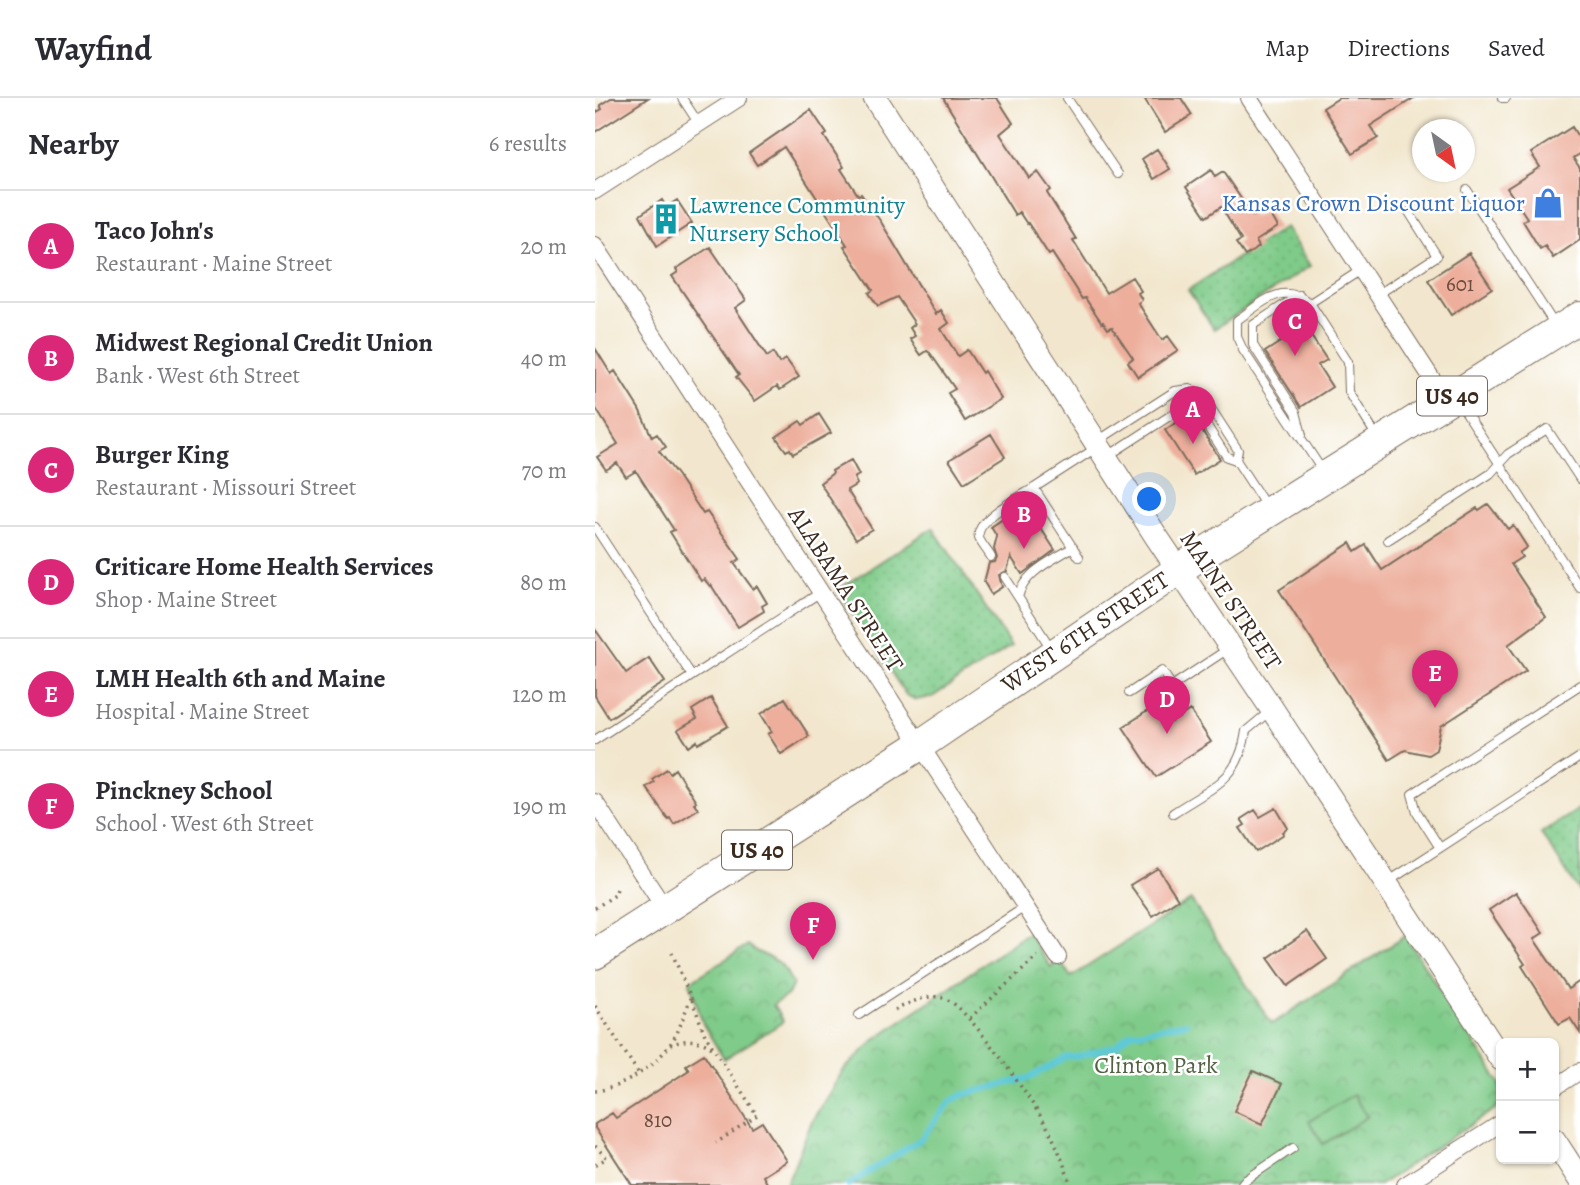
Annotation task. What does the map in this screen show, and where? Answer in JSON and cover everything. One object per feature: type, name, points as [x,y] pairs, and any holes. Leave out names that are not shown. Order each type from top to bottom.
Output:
[{"type":"highway","name":"WEST 6TH STREET","points":[[595,954],[920,745],[1178,569],[1450,397],[1571,325]]},
{"type":"street","points":[[595,191],[739,98]]},
{"type":"street","name":"MAINE STREET","points":[[875,98],[1178,569],[1496,1051]]},
{"type":"street","points":[[1249,98],[1377,295],[1450,397]]},
{"type":"street","name":"ALABAMA STREET","points":[[595,245],[1053,951]]},
{"type":"street","points":[[595,803],[665,909]]},
{"type":"street","points":[[1559,1085],[1580,1071]]},
{"type":"street","points":[[1405,1185],[1496,1126]]},
{"type":"street","points":[[1559,1148],[1580,1180]]},
{"type":"lane","points":[[682,98],[699,124]]},
{"type":"lane","points":[[1067,98],[1118,174]]},
{"type":"lane","points":[[1467,190],[1571,325]]},
{"type":"lane","points":[[1377,295],[1437,256],[1409,212]]},
{"type":"lane","points":[[1310,303],[1361,270]]},
{"type":"lane","points":[[1325,476],[1237,337],[1237,320],[1277,293],[1299,295],[1310,303],[1347,362],[1349,392],[1379,442]]},
{"type":"lane","points":[[1299,295],[1253,325],[1252,335],[1253,345],[1296,412],[1303,442]]},
{"type":"lane","points":[[1100,448],[1175,391],[1190,389],[1201,393],[1231,438],[1238,450],[1236,460]]},
{"type":"lane","points":[[1450,397],[1500,464],[1580,588]]},
{"type":"lane","points":[[992,557],[979,538],[979,529],[987,519],[1100,448],[1182,408],[1192,408],[1198,412],[1227,457],[1236,460],[1269,511]]},
{"type":"lane","points":[[1388,540],[1490,474],[1509,454],[1547,429],[1580,479]]},
{"type":"lane","points":[[1034,488],[1079,557]]},
{"type":"lane","points":[[595,527],[692,676]]},
{"type":"lane","points":[[1018,597],[1021,586],[1028,577],[1073,547]]},
{"type":"lane","points":[[1005,577],[1054,653]]},
{"type":"lane","points":[[595,740],[821,592]]},
{"type":"lane","points":[[1129,693],[1162,671],[1172,686],[1231,647]]},
{"type":"lane","points":[[1440,848],[1417,812],[1412,794],[1580,685]]},
{"type":"lane","points":[[1173,813],[1229,776],[1244,748],[1246,731],[1272,709]]},
{"type":"lane","points":[[1386,883],[1580,757]]},
{"type":"lane","points":[[859,1015],[1025,907]]},
{"type":"lane","points":[[1241,1185],[1293,1148]]},
{"type":"path","points":[[595,908],[615,895],[618,886]]},
{"type":"path","points":[[970,1018],[1053,951]]},
{"type":"path","points":[[672,953],[705,1035],[757,1115],[716,1143]]},
{"type":"path","points":[[888,1014],[917,1000],[933,997],[947,999],[970,1018],[1046,1125],[1071,1185]]},
{"type":"path","points":[[597,1092],[639,1074],[668,1046],[691,998]]},
{"type":"path","points":[[595,1006],[639,1074]]},
{"type":"path","points":[[668,1046],[689,1040],[699,1041],[714,1049]]},
{"type":"path","points":[[595,1146],[607,1158],[595,1165]]},
{"type":"green space","points":[[1285,227],[1310,266],[1214,329],[1188,290]]},
{"type":"green space","points":[[933,528],[1011,646],[932,697],[916,700],[906,695],[837,590]]},
{"type":"green space","points":[[1580,808],[1580,893],[1541,833]]},
{"type":"green space","name":"Clinton Park","points":[[1191,900],[1272,1024],[1405,936],[1496,1076],[1496,1108],[1379,1185],[786,1185],[812,1121],[843,1071],[875,1039],[1028,933],[1051,967],[1060,961],[1071,977]]},
{"type":"green space","points":[[748,945],[781,965],[793,984],[788,995],[773,1005],[783,1022],[724,1059],[703,1024],[690,982]]},
{"type":"green space","points":[[1353,1095],[1367,1117],[1323,1144],[1309,1121]]},
{"type":"building","points":[[611,98],[648,98],[595,132],[595,113],[602,109],[600,105]]},
{"type":"building","points":[[943,98],[997,98],[1013,123],[1000,134],[1029,178],[1038,172],[1051,190],[1047,193],[1106,293],[1132,277],[1141,291],[1138,293],[1142,300],[1138,303],[1162,340],[1168,336],[1178,350],[1138,377],[1128,362],[1133,358],[1112,327],[1108,329],[1085,298],[1082,299],[1052,253],[1049,255],[1019,212],[1015,215]]},
{"type":"building","points":[[1144,98],[1181,98],[1192,115],[1165,132]]},
{"type":"building","points":[[1339,98],[1414,98],[1370,126],[1378,138],[1352,154],[1323,108]]},
{"type":"building","points":[[811,110],[844,167],[841,169],[881,222],[936,314],[941,310],[949,323],[941,329],[958,356],[967,350],[1001,399],[965,421],[948,393],[955,389],[930,353],[927,351],[921,355],[910,339],[915,336],[910,328],[915,324],[897,297],[878,306],[869,293],[873,290],[844,246],[847,245],[784,147],[757,165],[749,153]]},
{"type":"building","name":"Kansas Crown Discount Liquor","points":[[1572,127],[1580,140],[1580,154],[1573,158],[1580,168],[1580,240],[1553,258],[1545,246],[1540,249],[1523,221],[1527,218],[1507,188],[1540,167],[1531,153]]},
{"type":"building","points":[[1157,149],[1170,169],[1154,179],[1142,159]]},
{"type":"building","points":[[1211,170],[1215,177],[1223,172],[1253,216],[1268,210],[1278,227],[1256,241],[1259,247],[1245,256],[1236,243],[1241,240],[1221,207],[1206,217],[1186,187]]},
{"type":"building","name":"Lawrence Community Nursery School","points":[[662,200],[666,207],[677,200],[692,223],[657,246],[640,215]]},
{"type":"building","points":[[710,247],[746,300],[735,308],[767,357],[773,353],[779,363],[786,359],[799,377],[780,390],[777,386],[755,401],[736,377],[739,375],[672,276],[678,272],[676,269]]},
{"type":"building","points":[[1469,253],[1492,288],[1451,315],[1428,280]]},
{"type":"building","points":[[1294,311],[1327,360],[1318,365],[1332,387],[1301,407],[1265,352],[1291,335],[1281,320]]},
{"type":"building","points":[[595,348],[611,374],[615,371],[639,409],[652,437],[657,434],[666,447],[659,451],[703,514],[707,512],[740,559],[734,563],[753,589],[757,586],[767,603],[762,606],[764,611],[738,627],[711,585],[704,579],[701,581],[670,532],[674,530],[636,471],[626,477],[617,463],[606,470],[597,457],[618,444],[595,407]]},
{"type":"building","points":[[819,414],[831,433],[793,454],[790,449],[786,451],[776,437],[800,421],[803,425]]},
{"type":"building","points":[[1185,417],[1194,418],[1220,459],[1194,475],[1165,430]]},
{"type":"building","points":[[991,434],[1005,457],[964,483],[949,460]]},
{"type":"building","points":[[851,460],[859,475],[854,478],[857,484],[847,490],[872,529],[856,539],[820,483],[833,473],[832,471]]},
{"type":"building","points":[[1025,504],[1055,550],[1022,574],[1011,557],[1007,571],[999,575],[1002,587],[991,594],[984,582],[989,563],[995,562],[997,558],[994,549],[997,537],[991,527]]},
{"type":"building","points":[[1488,504],[1508,529],[1513,525],[1527,547],[1519,553],[1522,557],[1511,564],[1546,617],[1508,645],[1526,671],[1441,726],[1436,750],[1428,755],[1405,750],[1389,760],[1279,590],[1350,543],[1355,552],[1366,545],[1382,570],[1477,508],[1479,510]]},
{"type":"building","points":[[595,629],[626,673],[649,658],[665,682],[609,718],[595,696]]},
{"type":"building","points":[[711,698],[728,726],[689,747],[678,730],[697,719],[692,710]]},
{"type":"building","points":[[785,698],[809,736],[781,754],[768,734],[772,732],[761,714]]},
{"type":"building","points":[[1160,703],[1172,722],[1190,710],[1211,742],[1156,777],[1123,727]]},
{"type":"building","points":[[667,769],[670,773],[675,769],[698,809],[674,824],[646,787],[654,782],[652,779]]},
{"type":"building","points":[[1276,808],[1288,828],[1284,834],[1256,852],[1240,828],[1245,825],[1241,819],[1255,810],[1260,817]]},
{"type":"building","points":[[1158,868],[1178,899],[1153,916],[1130,885]]},
{"type":"building","points":[[1516,892],[1543,933],[1534,939],[1568,989],[1580,981],[1580,1033],[1570,1018],[1559,1024],[1522,966],[1525,964],[1489,910]]},
{"type":"building","points":[[1307,931],[1327,959],[1288,986],[1268,958]]},
{"type":"building","points":[[704,1054],[752,1128],[762,1122],[787,1161],[763,1176],[768,1185],[632,1185],[595,1124],[612,1113],[616,1118],[689,1070],[686,1065]]},
{"type":"building","points":[[1253,1071],[1282,1084],[1262,1124],[1234,1111]]},
{"type":"waterway","points":[[848,1185],[921,1139],[950,1102],[962,1095],[1029,1078],[1067,1057],[1116,1046],[1131,1033],[1186,1023]]},
{"type":"place","name":"Kansas Crown Discount Liquor","points":[[1548,203]]},
{"type":"place","name":"Lawrence Community Nursery School","points":[[666,219]]},
{"type":"place","name":"Burger King","points":[[1295,356]]},
{"type":"place","name":"Taco John's","points":[[1193,444]]},
{"type":"place","name":"Midwest Regional Credit Union","points":[[1024,549]]},
{"type":"place","name":"LMH Health 6th and Maine","points":[[1435,708]]},
{"type":"place","name":"Criticare Home Health Services","points":[[1167,734]]},
{"type":"place","name":"Pinckney School","points":[[813,960]]}]
